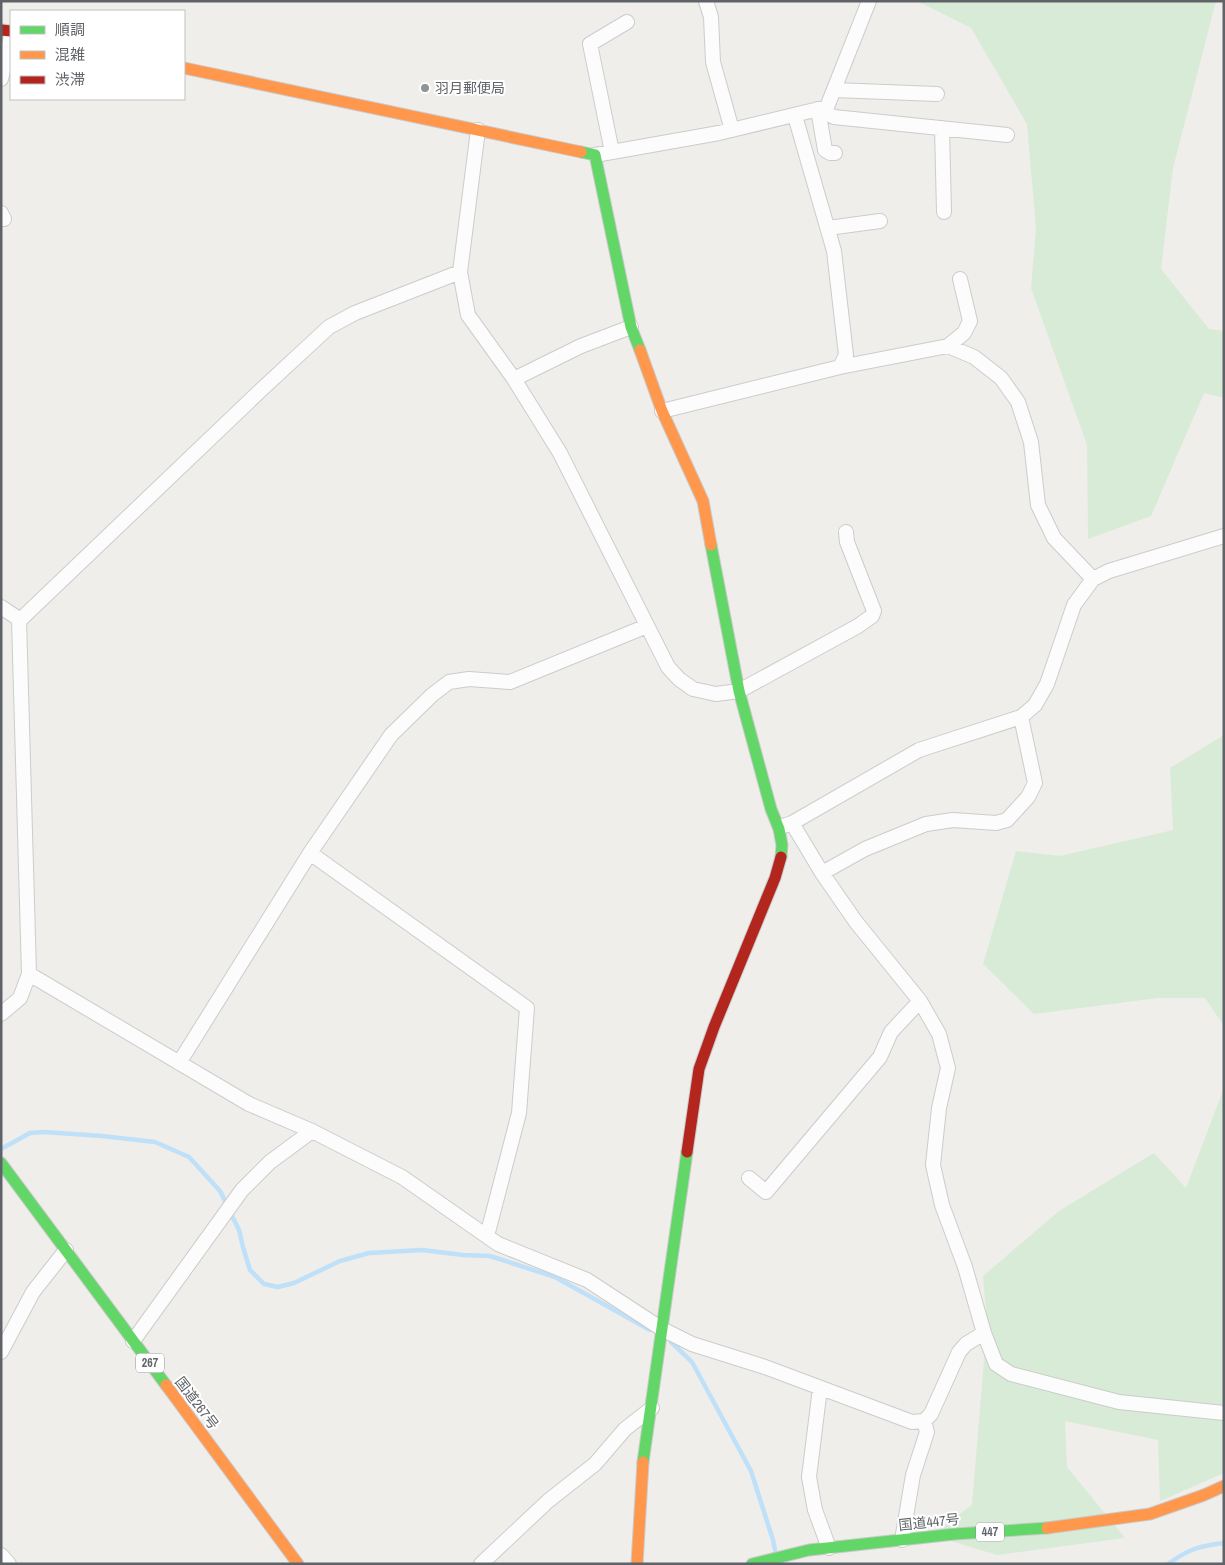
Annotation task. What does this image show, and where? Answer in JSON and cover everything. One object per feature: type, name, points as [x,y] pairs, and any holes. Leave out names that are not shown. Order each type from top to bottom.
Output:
[{"type":"main road","points":[[185,68],[595,155],[631,327],[662,411],[703,501],[739,691],[772,809],[786,825],[782,851],[775,876],[755,930],[710,1035],[699,1069],[644,1454],[637,1564]]},
{"type":"main road","name":"国道267号","points":[[1,1163],[298,1564]]},
{"type":"main road","name":"国道447号","points":[[752,1564],[808,1550],[955,1534],[1042,1529],[1150,1514],[1224,1486]]},
{"type":"street","points":[[706,1],[710,17],[712,62],[732,130]]},
{"type":"street","points":[[595,155],[732,130],[827,107],[869,1]]},
{"type":"street","points":[[612,152],[590,44],[627,22]]},
{"type":"street","points":[[1,79],[10,40]]},
{"type":"street","points":[[834,90],[937,94]]},
{"type":"street","points":[[818,109],[834,117],[1008,135]]},
{"type":"street","points":[[818,109],[825,150],[835,153]]},
{"type":"street","points":[[794,116],[834,251],[846,356],[840,367]]},
{"type":"street","points":[[942,128],[944,212]]},
{"type":"street","points":[[478,130],[460,272],[468,315],[514,379],[560,453],[668,667],[679,679],[693,689],[716,694],[739,691],[858,626],[872,616],[874,611],[847,542],[846,532]]},
{"type":"street","points":[[828,228],[880,221]]},
{"type":"street","points":[[19,621],[329,327],[355,313],[460,272]]},
{"type":"street","points":[[662,411],[840,367],[948,346],[964,333],[970,321],[960,279]]},
{"type":"street","points":[[514,379],[581,346],[631,327]]},
{"type":"street","points":[[948,346],[974,356],[1001,378],[1018,402],[1031,442],[1038,505],[1054,538],[1093,579]]},
{"type":"street","points":[[1224,536],[1108,571],[1093,579],[1074,605],[1047,684],[1036,704],[1021,717],[919,750],[786,825],[822,872],[856,922],[920,1001],[939,1034],[948,1068],[939,1108],[933,1165],[942,1205],[965,1267],[984,1333],[996,1364],[1011,1374],[1119,1402],[1224,1413]]},
{"type":"street","points":[[1,608],[19,619],[29,974],[20,998],[1,1014]]},
{"type":"street","points":[[179,1063],[310,853],[391,735],[432,695],[450,682],[469,679],[510,682],[647,626]]},
{"type":"street","points":[[822,872],[865,849],[926,824],[953,820],[996,824],[1007,820],[1028,797],[1035,783],[1021,717]]},
{"type":"street","points":[[310,853],[526,1008],[519,1113],[487,1236]]},
{"type":"street","points":[[29,974],[249,1104],[312,1131],[402,1177],[498,1244],[587,1280],[662,1329],[692,1344],[765,1367],[912,1422],[924,1421],[931,1414],[959,1352],[966,1344],[984,1333]]},
{"type":"street","points":[[749,1178],[766,1192],[880,1057],[890,1032],[920,1001]]},
{"type":"street","points":[[133,1342],[242,1190],[270,1162],[312,1131]]},
{"type":"street","points":[[1,1352],[33,1292],[66,1250]]},
{"type":"street","points":[[820,1388],[809,1477],[816,1510],[829,1548]]},
{"type":"street","points":[[481,1564],[548,1501],[595,1464],[625,1429],[652,1408]]},
{"type":"street","points":[[902,1540],[913,1475],[927,1432],[924,1421]]},
{"type":"street","points":[[1,1555],[9,1564]]},
{"type":"green space","points":[[917,1],[1216,1],[1173,168],[1161,269],[1209,329],[1224,331],[1224,398],[1204,393],[1151,516],[1088,539],[1087,445],[1031,288],[1036,228],[1027,124],[971,28]]},
{"type":"green space","points":[[1224,735],[1224,1026],[1205,998],[1158,998],[1034,1014],[983,964],[1016,851],[1060,856],[1173,830],[1170,768]]},
{"type":"green space","points":[[1224,1088],[1224,1473],[1160,1501],[1158,1440],[1065,1421],[1067,1467],[1125,1538],[997,1555],[931,1535],[972,1505],[987,1325],[983,1276],[1059,1211],[1154,1153],[1186,1188]]},
{"type":"waterway","points":[[1,1149],[30,1133],[44,1132],[155,1142],[189,1157],[220,1191],[227,1205]]},
{"type":"waterway","points":[[230,1212],[239,1230],[250,1270],[264,1284],[278,1287],[294,1283],[340,1261],[369,1253],[422,1250],[490,1256],[555,1277],[650,1330]]},
{"type":"waterway","points":[[671,1342],[692,1362],[751,1471],[775,1550]]},
{"type":"waterway","points":[[1168,1564],[1194,1549],[1224,1543]]},
{"type":"traffic: fast","points":[[581,152],[595,155],[631,327],[640,350]]},
{"type":"traffic: fast","points":[[711,545],[739,691],[771,809],[779,829],[782,845],[781,857]]},
{"type":"traffic: fast","points":[[643,1462],[687,1152]]},
{"type":"traffic: fast","points":[[1,1163],[166,1385]]},
{"type":"traffic: fast","points":[[752,1564],[809,1550],[955,1534],[1047,1528]]},
{"type":"traffic: slow","points":[[185,68],[581,152]]},
{"type":"traffic: slow","points":[[640,350],[662,411],[703,501],[711,545]]},
{"type":"traffic: slow","points":[[166,1385],[298,1564]]},
{"type":"traffic: slow","points":[[637,1564],[643,1462]]},
{"type":"traffic: slow","points":[[1047,1528],[1150,1514],[1224,1486]]},
{"type":"traffic: jam","points":[[1,30],[10,31]]},
{"type":"traffic: jam","points":[[687,1152],[699,1069],[714,1027],[775,878],[781,857]]},
{"type":"place","name":"羽月郵便局","points":[[425,88]]}]
